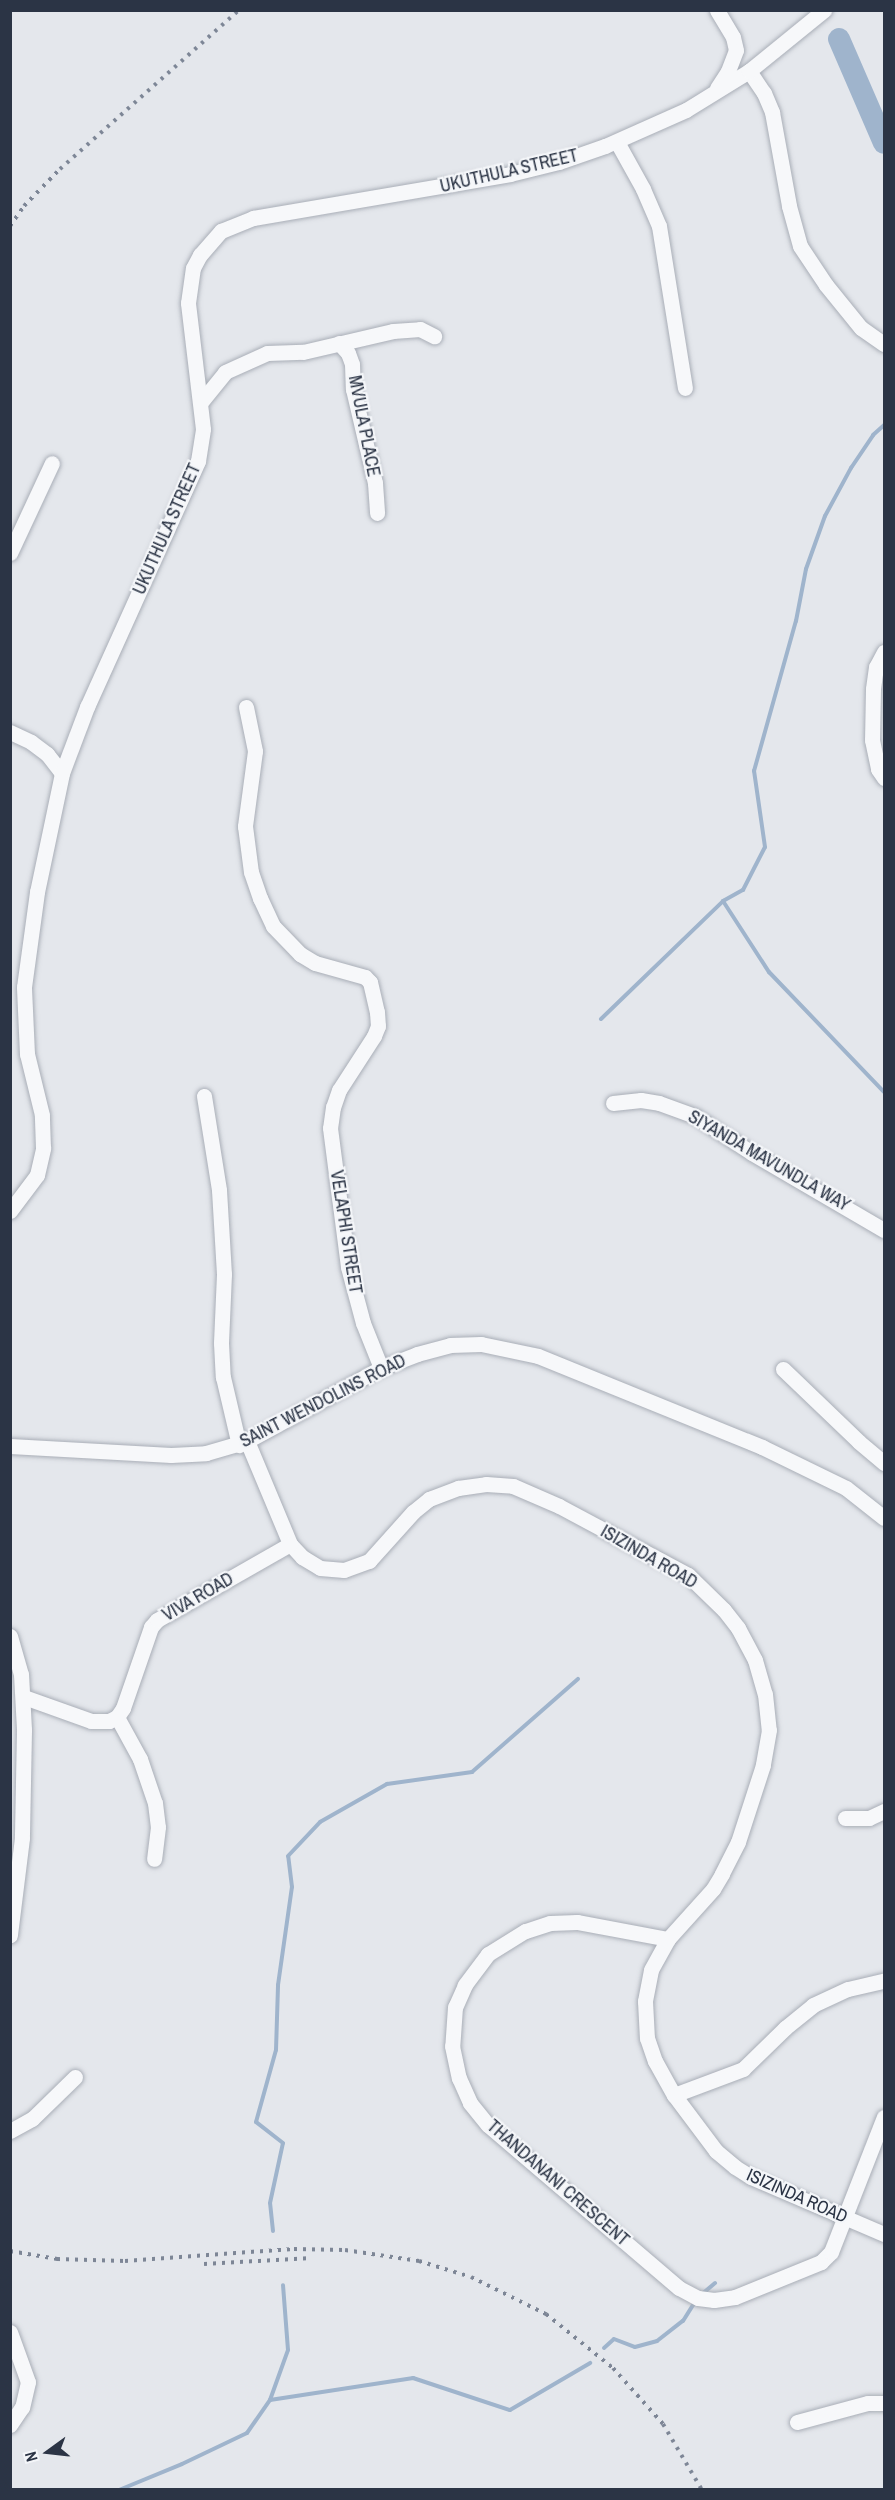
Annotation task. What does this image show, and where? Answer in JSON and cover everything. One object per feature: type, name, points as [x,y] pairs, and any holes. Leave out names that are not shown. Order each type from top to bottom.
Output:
[{"type":"street","points":[[713,93],[728,71],[736,50],[733,37],[717,10]]},
{"type":"street","name":"UKUTHULA STREET","points":[[10,1211],[38,1175],[43,1148],[42,1115],[27,1054],[24,987],[37,892],[62,773],[87,707],[198,461],[204,429],[188,322],[189,285],[200,255],[221,231],[235,224],[274,213],[510,174],[559,162],[617,141],[676,114],[749,71],[778,50],[824,10]]},
{"type":"street","points":[[749,71],[764,93],[772,112],[792,217],[800,246],[826,285],[861,328],[885,344]]},
{"type":"street","points":[[617,141],[643,189],[659,226],[685,388]]},
{"type":"street","points":[[201,402],[232,366],[267,352],[303,352],[393,331],[420,329],[434,336]]},
{"type":"street","name":"MVULA PLACE","points":[[339,344],[348,353],[352,364],[353,389],[375,483],[378,513]]},
{"type":"street","points":[[10,553],[52,463]]},
{"type":"street","points":[[885,652],[876,667],[872,740],[878,769],[885,778]]},
{"type":"street","name":"VELAPHI STREET","points":[[246,707],[255,751],[245,826],[248,855],[260,898],[273,926],[300,954],[315,963],[359,974],[370,982],[378,1026],[339,1090],[333,1107],[330,1128],[348,1267],[363,1323],[381,1368]]},
{"type":"street","points":[[10,732],[31,742],[47,754],[62,773]]},
{"type":"street","points":[[204,1096],[219,1190],[224,1274],[220,1343],[223,1377],[243,1443]]},
{"type":"street","name":"SIYANDA MAVUNDLA WAY","points":[[613,1103],[641,1100],[671,1106],[695,1116],[752,1153],[885,1230]]},
{"type":"street","name":"SAINT WENDOLINS ROAD","points":[[10,1446],[171,1455],[206,1453],[243,1443],[381,1368],[417,1353],[450,1345],[482,1344],[538,1356],[806,1466],[846,1488],[885,1518]]},
{"type":"street","points":[[783,1369],[850,1434],[885,1462]]},
{"type":"street","name":"ISIZINDA ROAD","points":[[243,1443],[290,1544],[302,1557],[320,1568],[344,1570],[369,1561],[413,1512],[429,1499],[458,1488],[486,1484],[513,1486],[558,1506],[688,1575],[709,1593],[738,1628],[755,1660],[765,1694],[769,1730],[755,1795],[723,1874],[713,1889],[668,1940],[651,1970],[645,2001],[645,2018],[655,2061],[674,2095],[716,2151],[735,2167],[751,2178],[885,2234]]},
{"type":"street","name":"VIVA ROAD","points":[[117,1717],[123,1708],[151,1627],[157,1620],[290,1544]]},
{"type":"street","points":[[10,1636],[21,1674],[24,1697],[22,1838],[10,1935]]},
{"type":"street","points":[[24,1697],[91,1721],[109,1721],[117,1717],[140,1759],[155,1803],[158,1827],[154,1858]]},
{"type":"street","points":[[845,1818],[869,1818],[885,1811]]},
{"type":"street","name":"THANDANANI CRESCENT","points":[[668,1940],[613,1928],[564,1922],[525,1931],[488,1954],[465,1985],[455,2007],[452,2046],[459,2078],[470,2103],[488,2124],[679,2288],[698,2298],[714,2300],[735,2296],[814,2266],[831,2252],[885,2117]]},
{"type":"street","points":[[674,2095],[743,2069],[785,2028],[813,2005],[848,1989],[885,1981]]},
{"type":"street","points":[[10,2131],[32,2119],[75,2077]]},
{"type":"street","points":[[10,2332],[28,2382],[22,2407],[10,2425]]},
{"type":"street","points":[[797,2422],[868,2403],[885,2403]]},
{"type":"waterway","points":[[839,39],[884,143]]},
{"type":"waterway","points":[[601,1019],[723,901],[743,890],[765,847],[754,771],[796,621],[806,569],[825,516],[851,468],[873,435],[884,425]]},
{"type":"waterway","points":[[723,901],[769,972],[884,1092]]},
{"type":"waterway","points":[[273,2231],[270,2203],[283,2143],[256,2122],[276,2050],[278,1985],[292,1887],[288,1856],[320,1822],[387,1784],[472,1772],[578,1679]]},
{"type":"waterway","points":[[702,2294],[715,2283]]},
{"type":"waterway","points":[[270,2400],[288,2350],[283,2285]]},
{"type":"waterway","points":[[604,2348],[614,2339],[635,2347],[657,2341],[683,2321],[695,2302]]},
{"type":"waterway","points":[[119,2490],[182,2464],[247,2433],[270,2400],[413,2378],[510,2410],[590,2363]]},
{"type":"railway","points":[[10,226],[24,206],[60,169],[239,10]]},
{"type":"railway","points":[[10,2251],[57,2259],[125,2261],[294,2249],[345,2250],[419,2261],[471,2277],[546,2314],[613,2368],[663,2424],[702,2490]]},
{"type":"railway","points":[[204,2264],[312,2258]]}]
